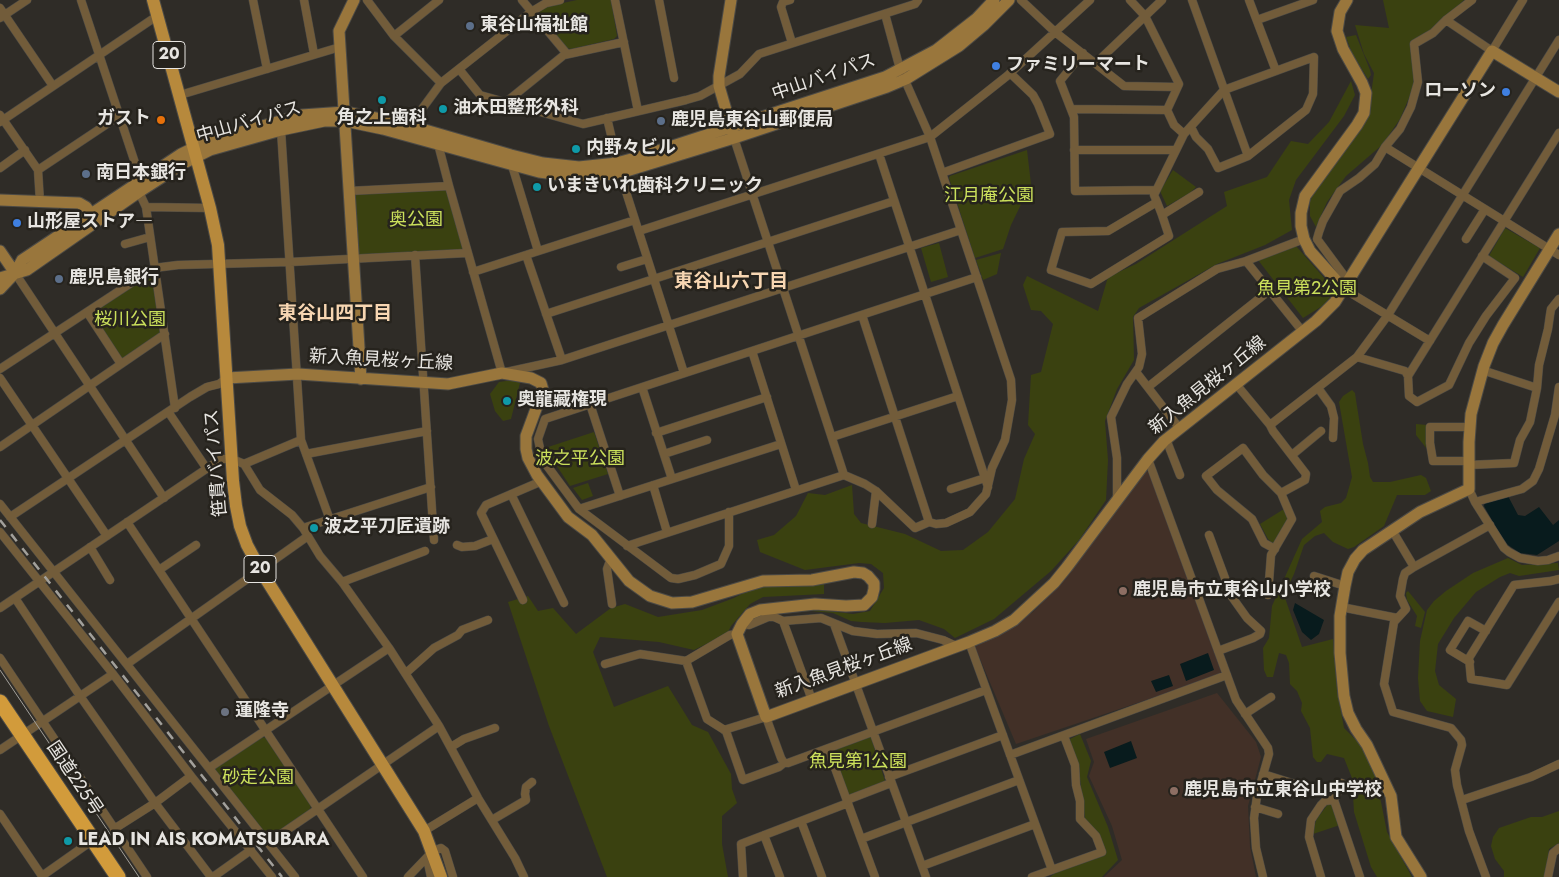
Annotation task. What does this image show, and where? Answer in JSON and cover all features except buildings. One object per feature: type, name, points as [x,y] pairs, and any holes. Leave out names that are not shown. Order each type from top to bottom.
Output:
[{"type":"highway","name":"国道225号","points":[[0,702],[118,877]]},
{"type":"main road","name":"笹貫バイパス","points":[[153,0],[210,208],[218,245],[227,378],[238,462],[236,506],[240,526],[260,570],[424,832],[434,854],[441,877]]},
{"type":"street","points":[[27,0],[2,14],[53,86]]},
{"type":"street","points":[[81,0],[120,116],[146,207],[165,334],[172,410],[207,469]]},
{"type":"street","points":[[253,0],[267,69]]},
{"type":"street","points":[[304,0],[314,54]]},
{"type":"street","points":[[354,0],[340,30],[340,46],[361,379]]},
{"type":"street","points":[[367,0],[394,36],[441,84]]},
{"type":"street","points":[[394,36],[439,0]]},
{"type":"street","points":[[522,0],[568,54]]},
{"type":"street","points":[[407,130],[441,84],[531,12],[546,3],[560,0]]},
{"type":"street","points":[[615,0],[638,111]]},
{"type":"street","points":[[659,0],[674,78]]},
{"type":"street","points":[[730,0],[718,76],[719,86],[844,475]]},
{"type":"street","points":[[790,0],[783,2],[782,7],[792,43]]},
{"type":"street","points":[[459,69],[480,95],[583,124],[700,96],[740,74],[759,54],[915,4],[918,0]]},
{"type":"street","name":"中山バイパス","points":[[194,152],[210,150],[281,130],[362,114],[407,130],[511,160],[561,166],[618,168],[887,87],[977,18],[994,0]]},
{"type":"street","name":"中山バイパス","points":[[902,74],[959,46],[1009,0]]},
{"type":"street","points":[[1021,0],[1055,32],[1124,86],[1177,87]]},
{"type":"street","points":[[638,231],[930,137],[1010,73],[1090,0]]},
{"type":"street","points":[[1130,0],[1145,16],[1179,84],[1167,110],[1174,125],[1184,134]]},
{"type":"street","points":[[1096,63],[1162,0]]},
{"type":"street","points":[[1192,0],[1248,156]]},
{"type":"street","points":[[1249,0],[1276,71]]},
{"type":"street","points":[[1257,20],[1313,0]]},
{"type":"street","points":[[1347,0],[1340,12],[1337,31],[1343,49],[1366,93],[1364,113],[1305,196],[1301,213],[1304,239],[1310,251],[1346,285],[1388,316],[1430,341]]},
{"type":"street","points":[[1346,285],[1317,240],[1322,221],[1340,191],[1359,178],[1374,164],[1400,129],[1411,107],[1418,82],[1414,44],[1433,33],[1446,20],[1472,0]]},
{"type":"street","points":[[1492,51],[1523,0]]},
{"type":"street","points":[[627,546],[844,475],[876,491],[915,528],[929,522],[941,524],[970,512],[984,498],[992,468],[1004,440],[1012,389],[1011,380],[930,137],[902,74],[885,14]]},
{"type":"street","points":[[40,202],[38,170],[1,119],[158,16]]},
{"type":"street","points":[[1446,20],[1559,92]]},
{"type":"street","points":[[1270,426],[1357,357],[1388,316],[1559,40]]},
{"type":"street","points":[[506,102],[564,55],[624,42]]},
{"type":"street","points":[[180,95],[340,46]]},
{"type":"street","name":"新入魚見桜ヶ丘線","points":[[227,378],[298,374],[448,384],[502,373],[531,378],[541,382],[543,390],[526,436],[528,458],[537,475],[568,517],[592,535],[629,581],[638,589],[672,603],[692,602],[763,581],[812,580],[854,572],[863,573],[868,576],[874,583],[872,597],[864,604],[846,606],[815,604],[760,610],[750,614],[739,629],[766,717],[969,642],[995,631],[1014,620],[1054,583],[1148,459],[1166,440],[1303,332],[1328,310],[1346,285],[1492,51]]},
{"type":"street","points":[[1084,53],[1060,82],[1074,117],[1075,191],[1155,190]]},
{"type":"street","points":[[1157,202],[1108,231],[1062,232],[1051,270],[1091,284],[1169,236],[1162,215],[1157,202],[1154,195],[1184,134],[1224,90],[1314,57],[1313,94],[1306,110],[1248,156],[1218,168],[1208,149],[1196,137],[1191,127]]},
{"type":"street","points":[[942,173],[1050,134],[1038,104],[1028,90],[1010,73]]},
{"type":"street","points":[[1071,109],[1167,110]]},
{"type":"street","name":"中山バイパス","points":[[14,272],[22,260],[91,214],[194,152],[208,141],[302,115],[345,116]]},
{"type":"street","points":[[38,170],[120,116]]},
{"type":"street","points":[[607,118],[618,168],[684,373]]},
{"type":"street","points":[[281,130],[301,440],[330,520]]},
{"type":"street","points":[[1408,376],[1559,133]]},
{"type":"street","points":[[437,139],[467,253],[502,373],[562,360],[961,230]]},
{"type":"street","points":[[1385,147],[1554,252]]},
{"type":"street","points":[[0,168],[25,150]]},
{"type":"street","points":[[1074,150],[1176,150]]},
{"type":"street","points":[[879,154],[988,488]]},
{"type":"street","points":[[511,160],[538,251]]},
{"type":"street","name":"中山バイパス","points":[[14,272],[27,270],[140,186]]},
{"type":"street","points":[[349,191],[449,186]]},
{"type":"street","points":[[1162,215],[1199,192]]},
{"type":"street","points":[[0,200],[80,203],[91,214]]},
{"type":"street","points":[[546,314],[894,201]]},
{"type":"street","points":[[146,207],[210,208]]},
{"type":"street","points":[[1466,239],[1485,209]]},
{"type":"street","points":[[473,272],[635,220]]},
{"type":"street","points":[[1559,234],[1554,252],[1503,325],[1482,370],[1475,394],[1470,427],[1469,463],[1469,489],[1504,548],[1520,558],[1538,561],[1559,556]]},
{"type":"street","points":[[125,244],[150,237]]},
{"type":"street","points":[[1117,500],[1117,458],[1111,417],[1127,384],[1136,372],[1142,354],[1138,318],[1217,269],[1304,239]]},
{"type":"street","points":[[0,251],[164,498]]},
{"type":"street","points":[[0,369],[154,268],[178,264],[290,262],[467,253]]},
{"type":"street","points":[[415,255],[434,540]]},
{"type":"street","points":[[526,255],[562,360]]},
{"type":"street","points":[[1357,357],[1405,371],[1408,376],[1409,396],[1418,402],[1449,385],[1469,343],[1486,316],[1515,278],[1482,256]]},
{"type":"street","points":[[621,267],[647,258]]},
{"type":"street","points":[[1246,260],[1303,332]]},
{"type":"street","points":[[0,278],[14,272]]},
{"type":"street","points":[[0,282],[14,272]]},
{"type":"street","points":[[0,288],[14,272]]},
{"type":"street","points":[[532,416],[545,419],[977,277]]},
{"type":"street","points":[[1148,387],[1270,290]]},
{"type":"street","points":[[1470,427],[1430,427],[1433,462],[1514,463],[1520,440],[1530,422],[1537,388],[1539,364],[1551,309],[1559,299]]},
{"type":"street","points":[[87,312],[122,364]]},
{"type":"street","points":[[862,314],[929,522]]},
{"type":"street","points":[[1,444],[165,334]]},
{"type":"street","points":[[752,351],[796,490]]},
{"type":"street","points":[[1482,370],[1537,388]]},
{"type":"street","points":[[1136,372],[1180,429]]},
{"type":"street","points":[[0,378],[107,536]]},
{"type":"street","points":[[10,517],[207,387],[220,384],[227,378]]},
{"type":"street","points":[[1236,384],[1306,474],[1305,480],[1281,493]]},
{"type":"street","points":[[642,387],[672,479]]},
{"type":"street","points":[[1475,502],[1522,489],[1533,481],[1539,469],[1555,415],[1559,387]]},
{"type":"street","points":[[1318,388],[1333,412],[1332,438]]},
{"type":"street","points":[[832,437],[958,396]]},
{"type":"street","points":[[656,433],[767,397]]},
{"type":"street","points":[[590,404],[620,496]]},
{"type":"street","points":[[545,419],[538,439],[541,453],[545,463],[579,509],[671,578],[678,579],[695,575],[721,564],[729,546],[729,512]]},
{"type":"street","points":[[306,454],[427,431]]},
{"type":"street","points":[[1292,455],[1320,431]]},
{"type":"street","points":[[0,608],[221,459],[238,462],[301,440]]},
{"type":"street","points":[[664,454],[707,440]]},
{"type":"street","points":[[1166,440],[1180,475]]},
{"type":"street","points":[[579,509],[781,444]]},
{"type":"street","points":[[1268,595],[1272,555],[1292,521],[1292,516],[1281,493],[1263,475],[1243,448],[1206,476],[1217,490],[1252,519],[1264,543],[1275,549]]},
{"type":"street","points":[[1148,459],[1236,700],[1268,748],[1269,754],[1255,808],[1256,848],[1263,877]]},
{"type":"street","points":[[238,462],[260,490],[292,515],[303,528],[320,556],[342,582],[390,648],[439,726],[524,877]]},
{"type":"street","points":[[950,489],[985,478]]},
{"type":"street","points":[[523,600],[481,513],[486,505],[542,481]]},
{"type":"street","points":[[653,485],[667,532]]},
{"type":"street","points":[[303,528],[431,488]]},
{"type":"street","points":[[1421,877],[1396,837],[1391,796],[1367,745],[1348,713],[1344,696],[1340,652],[1341,607],[1348,572],[1355,559],[1363,550],[1420,512],[1469,489]]},
{"type":"street","points":[[872,524],[876,491]]},
{"type":"street","points":[[512,494],[564,603]]},
{"type":"street","points":[[0,504],[294,877]]},
{"type":"street","points":[[127,522],[363,877]]},
{"type":"street","points":[[1486,877],[1469,831],[1455,776],[1462,745],[1457,733],[1451,728],[1438,723],[1393,712],[1384,684],[1394,622],[1406,609],[1400,596],[1405,573],[1490,526]]},
{"type":"street","points":[[1392,530],[1414,567]]},
{"type":"street","points":[[0,532],[272,877]]},
{"type":"street","points":[[1209,535],[1232,597],[1247,618],[1261,631],[1260,634],[1253,638],[1218,651]]},
{"type":"street","points":[[127,664],[308,536]]},
{"type":"street","points":[[458,546],[462,548],[475,546],[493,539]]},
{"type":"street","points":[[158,570],[196,545]]},
{"type":"street","points":[[90,547],[110,580]]},
{"type":"street","points":[[342,582],[426,551]]},
{"type":"street","points":[[612,558],[607,569],[612,604]]},
{"type":"street","points":[[1314,576],[1345,586]]},
{"type":"street","points":[[1559,578],[1552,581],[1514,586],[1469,658],[1471,679],[1507,686],[1559,602]]},
{"type":"street","points":[[15,598],[80,696],[155,803],[212,877],[251,850]]},
{"type":"street","points":[[1341,607],[1397,618]]},
{"type":"street","points":[[605,664],[640,654],[686,661],[739,629],[768,617],[774,617],[783,621],[821,618],[853,631],[916,633],[943,640],[956,646]]},
{"type":"street","points":[[406,673],[434,648],[458,635],[462,630],[488,620]]},
{"type":"street","points":[[783,621],[812,700]]},
{"type":"street","points":[[1470,662],[1450,650],[1468,621],[1486,631]]},
{"type":"street","points":[[834,624],[926,877]]},
{"type":"street","points":[[969,642],[1035,824],[1047,873]]},
{"type":"street","points":[[209,768],[390,648]]},
{"type":"street","points":[[0,658],[147,877]]},
{"type":"street","points":[[686,661],[708,719],[724,730],[743,780],[779,767],[784,763],[828,749],[986,690]]},
{"type":"street","points":[[0,750],[113,674]]},
{"type":"street","points":[[1010,755],[1227,675]]},
{"type":"street","points":[[1245,714],[1272,697]]},
{"type":"street","points":[[724,730],[766,717],[784,763]]},
{"type":"street","points":[[268,843],[439,726]]},
{"type":"street","points":[[451,747],[495,728]]},
{"type":"street","points":[[743,877],[741,844],[847,802],[890,780],[1003,734]]},
{"type":"street","points":[[1032,877],[1102,852],[1096,836],[1080,819],[1080,801],[1076,785],[1075,766],[1064,736]]},
{"type":"street","points":[[828,749],[875,877]]},
{"type":"street","points":[[1462,800],[1531,777],[1559,764]]},
{"type":"street","points":[[1264,774],[1294,784]]},
{"type":"street","points":[[114,829],[155,803],[191,776]]},
{"type":"street","points":[[861,839],[1019,780]]},
{"type":"street","points":[[492,820],[526,800],[526,787],[532,782]]},
{"type":"street","points":[[1342,783],[1334,800],[1360,877]]},
{"type":"street","points":[[424,832],[478,798]]},
{"type":"street","points":[[1321,877],[1309,837],[1311,820],[1325,801],[1334,800]]},
{"type":"street","points":[[1255,808],[1278,814]]},
{"type":"street","points":[[0,814],[3,824],[41,877],[93,840]]},
{"type":"street","points":[[801,821],[822,877]]},
{"type":"street","points":[[922,866],[1035,824]]},
{"type":"street","points":[[764,835],[780,877]]},
{"type":"street","points":[[408,877],[441,848],[445,851],[453,877]]},
{"type":"street","points":[[1548,877],[1553,853],[1559,848]]},
{"type":"street","points":[[431,877],[428,863],[434,854]]},
{"type":"shaded area","name":"鹿児島市立東谷山小学校","points":[[1150,471],[1221,671],[1220,675],[1016,744],[975,647],[1033,612],[1073,569],[1145,472]]},
{"type":"shaded area","points":[[1508,496],[1518,515],[1525,516],[1539,507],[1553,525],[1559,520],[1559,541],[1537,555],[1520,553],[1508,545],[1484,506],[1485,502]]},
{"type":"shaded area","points":[[1295,603],[1324,620],[1319,634],[1311,640],[1302,632],[1293,610]]},
{"type":"shaded area","points":[[1208,653],[1214,670],[1186,681],[1180,664]]},
{"type":"shaded area","points":[[1169,675],[1173,686],[1156,692],[1151,681]]},
{"type":"shaded area","name":"鹿児島市立東谷山中学校","points":[[1217,693],[1256,742],[1261,757],[1248,806],[1250,847],[1256,877],[1104,877],[1122,860],[1112,826],[1089,776],[1094,762],[1086,739]]},
{"type":"shaded area","points":[[1131,741],[1137,758],[1110,768],[1104,752]]},
{"type":"green space","points":[[577,0],[611,0],[617,36],[614,39],[571,49],[567,48],[539,15],[540,10],[544,7]]},
{"type":"green space","points":[[1383,0],[1464,0],[1431,32],[1413,43],[1414,86],[1400,119],[1382,145],[1346,176],[1327,202],[1316,227],[1310,216],[1310,201],[1321,178],[1368,117],[1374,73],[1364,54],[1355,25],[1389,28]]},
{"type":"green space","points":[[1356,35],[1370,70],[1371,75],[1368,79],[1352,53],[1346,37]]},
{"type":"green space","points":[[1351,81],[1355,95],[1344,116],[1296,180],[1289,200],[1292,230],[1265,245],[1217,264],[1139,308],[1133,317],[1134,360],[1117,389],[1105,421],[1108,460],[1106,500],[1079,540],[1051,571],[994,619],[955,638],[944,629],[919,620],[885,623],[862,622],[851,621],[833,613],[811,611],[778,613],[813,609],[853,614],[870,611],[884,588],[883,573],[871,564],[859,563],[805,570],[760,552],[757,540],[774,535],[796,516],[808,493],[825,495],[852,485],[854,514],[861,523],[905,534],[941,551],[963,550],[988,532],[1015,499],[1024,459],[1035,434],[1028,425],[1031,375],[1041,372],[1053,324],[1041,311],[1031,310],[1023,285],[1027,276],[1098,311],[1108,277],[1136,264],[1227,206],[1224,192],[1267,177],[1291,141],[1308,144],[1329,122]]},
{"type":"green space","name":"江月庵公園","points":[[1027,150],[1031,184],[1011,225],[1003,249],[975,258],[949,178],[950,176]]},
{"type":"green space","points":[[1173,170],[1196,187],[1190,193],[1167,206],[1160,191]]},
{"type":"green space","name":"奥公園","points":[[446,190],[463,246],[461,250],[360,255],[358,252],[354,196],[357,193]]},
{"type":"green space","points":[[1505,228],[1540,248],[1523,277],[1489,256]]},
{"type":"green space","points":[[939,243],[948,277],[931,282],[921,248]]},
{"type":"green space","name":"魚見第2公園","points":[[1296,246],[1333,288],[1333,293],[1324,305],[1303,318],[1258,260]]},
{"type":"green space","points":[[1001,253],[997,274],[983,280],[976,260]]},
{"type":"green space","name":"桜川公園","points":[[149,275],[152,277],[159,335],[124,360],[119,359],[92,314]]},
{"type":"green space","points":[[499,382],[520,383],[511,419],[503,421],[495,411],[490,394]]},
{"type":"green space","points":[[1352,390],[1355,393],[1363,444],[1370,477],[1373,482],[1390,482],[1421,475],[1426,478],[1431,491],[1425,495],[1397,495],[1384,526],[1354,547],[1348,549],[1333,542],[1324,533],[1315,536],[1304,545],[1284,595],[1302,647],[1333,639],[1337,690],[1344,728],[1366,750],[1374,767],[1387,832],[1412,877],[1377,877],[1371,867],[1354,812],[1352,778],[1344,758],[1327,754],[1321,762],[1317,762],[1313,757],[1310,728],[1301,711],[1302,703],[1297,691],[1290,684],[1289,663],[1286,655],[1279,653],[1273,677],[1267,677],[1264,670],[1263,648],[1269,638],[1272,606],[1302,539],[1322,522],[1320,511],[1325,507],[1341,503],[1346,498],[1352,477],[1339,402],[1343,396]]},
{"type":"green space","points":[[1416,424],[1427,425],[1427,449],[1416,435]]},
{"type":"green space","name":"波之平公園","points":[[594,432],[608,474],[570,486],[545,448]]},
{"type":"green space","points":[[588,483],[593,496],[582,500],[573,488]]},
{"type":"green space","points":[[1284,509],[1288,519],[1275,542],[1272,543],[1260,524]]},
{"type":"green space","points":[[1508,558],[1522,565],[1558,563],[1559,570],[1519,576],[1510,573],[1476,592],[1454,618],[1438,644],[1435,671],[1439,685],[1456,699],[1453,717],[1427,711],[1420,701],[1418,678],[1420,641],[1427,610],[1446,591],[1473,573]]},
{"type":"green space","points":[[824,582],[824,594],[763,597],[750,604],[731,626],[727,634],[694,650],[659,642],[600,637],[593,652],[614,707],[668,686],[692,725],[708,732],[731,774],[732,789],[737,803],[722,816],[722,844],[728,877],[607,877],[549,726],[508,602],[528,596],[538,611],[553,608],[576,634],[611,608],[625,604],[658,617],[702,610],[734,598],[761,584]]},
{"type":"green space","points":[[1408,591],[1425,612],[1421,628],[1415,626],[1417,616],[1407,600],[1406,593]]},
{"type":"green space","points":[[1080,734],[1091,761],[1087,777],[1108,827],[1118,860],[1102,877],[1050,877],[1058,871],[1104,854],[1100,836],[1085,819],[1079,771],[1068,740]]},
{"type":"green space","name":"魚見第1公園","points":[[869,736],[885,781],[883,784],[852,795],[848,794],[832,753]]},
{"type":"green space","name":"砂走公園","points":[[262,737],[266,738],[311,805],[310,810],[270,838],[266,837],[215,772],[216,768]]},
{"type":"green space","points":[[1328,804],[1333,805],[1340,825],[1313,834],[1316,820]]},
{"type":"green space","points":[[1559,811],[1559,843],[1549,849],[1545,877],[1504,877],[1504,871],[1495,859],[1491,846],[1493,837],[1499,828],[1531,817],[1542,817]]},
{"type":"tram line","points":[[0,670],[139,877]]},
{"type":"railway","points":[[0,520],[282,877]]},
{"type":"place","name":"東谷山福祉館","points":[[470,26]]},
{"type":"place","name":"ファミリーマート","points":[[996,66]]},
{"type":"place","name":"ローソン","points":[[1506,92]]},
{"type":"place","name":"角之上歯科","points":[[382,100]]},
{"type":"place","name":"油木田整形外科","points":[[443,109]]},
{"type":"place","name":"ガスト","points":[[161,120]]},
{"type":"place","name":"鹿児島東谷山郵便局","points":[[661,121]]},
{"type":"place","name":"内野々ビル","points":[[576,149]]},
{"type":"place","name":"南日本銀行","points":[[86,174]]},
{"type":"place","name":"いまきいれ歯科クリニック","points":[[537,187]]},
{"type":"place","name":"山形屋ストア―","points":[[17,223]]},
{"type":"place","name":"鹿児島銀行","points":[[59,279]]},
{"type":"place","name":"奥龍藏権現","points":[[507,401]]},
{"type":"place","name":"波之平刀匠遺跡","points":[[314,528]]},
{"type":"place","name":"鹿児島市立東谷山小学校","points":[[1123,591]]},
{"type":"place","name":"蓮隆寺","points":[[225,712]]},
{"type":"place","name":"鹿児島市立東谷山中学校","points":[[1174,791]]},
{"type":"place","name":"LEAD IN AIS KOMATSUBARA","points":[[68,841]]},
{"type":"district","name":"東谷山六丁目","points":[[731,282]]},
{"type":"district","name":"東谷山四丁目","points":[[335,314]]}]
